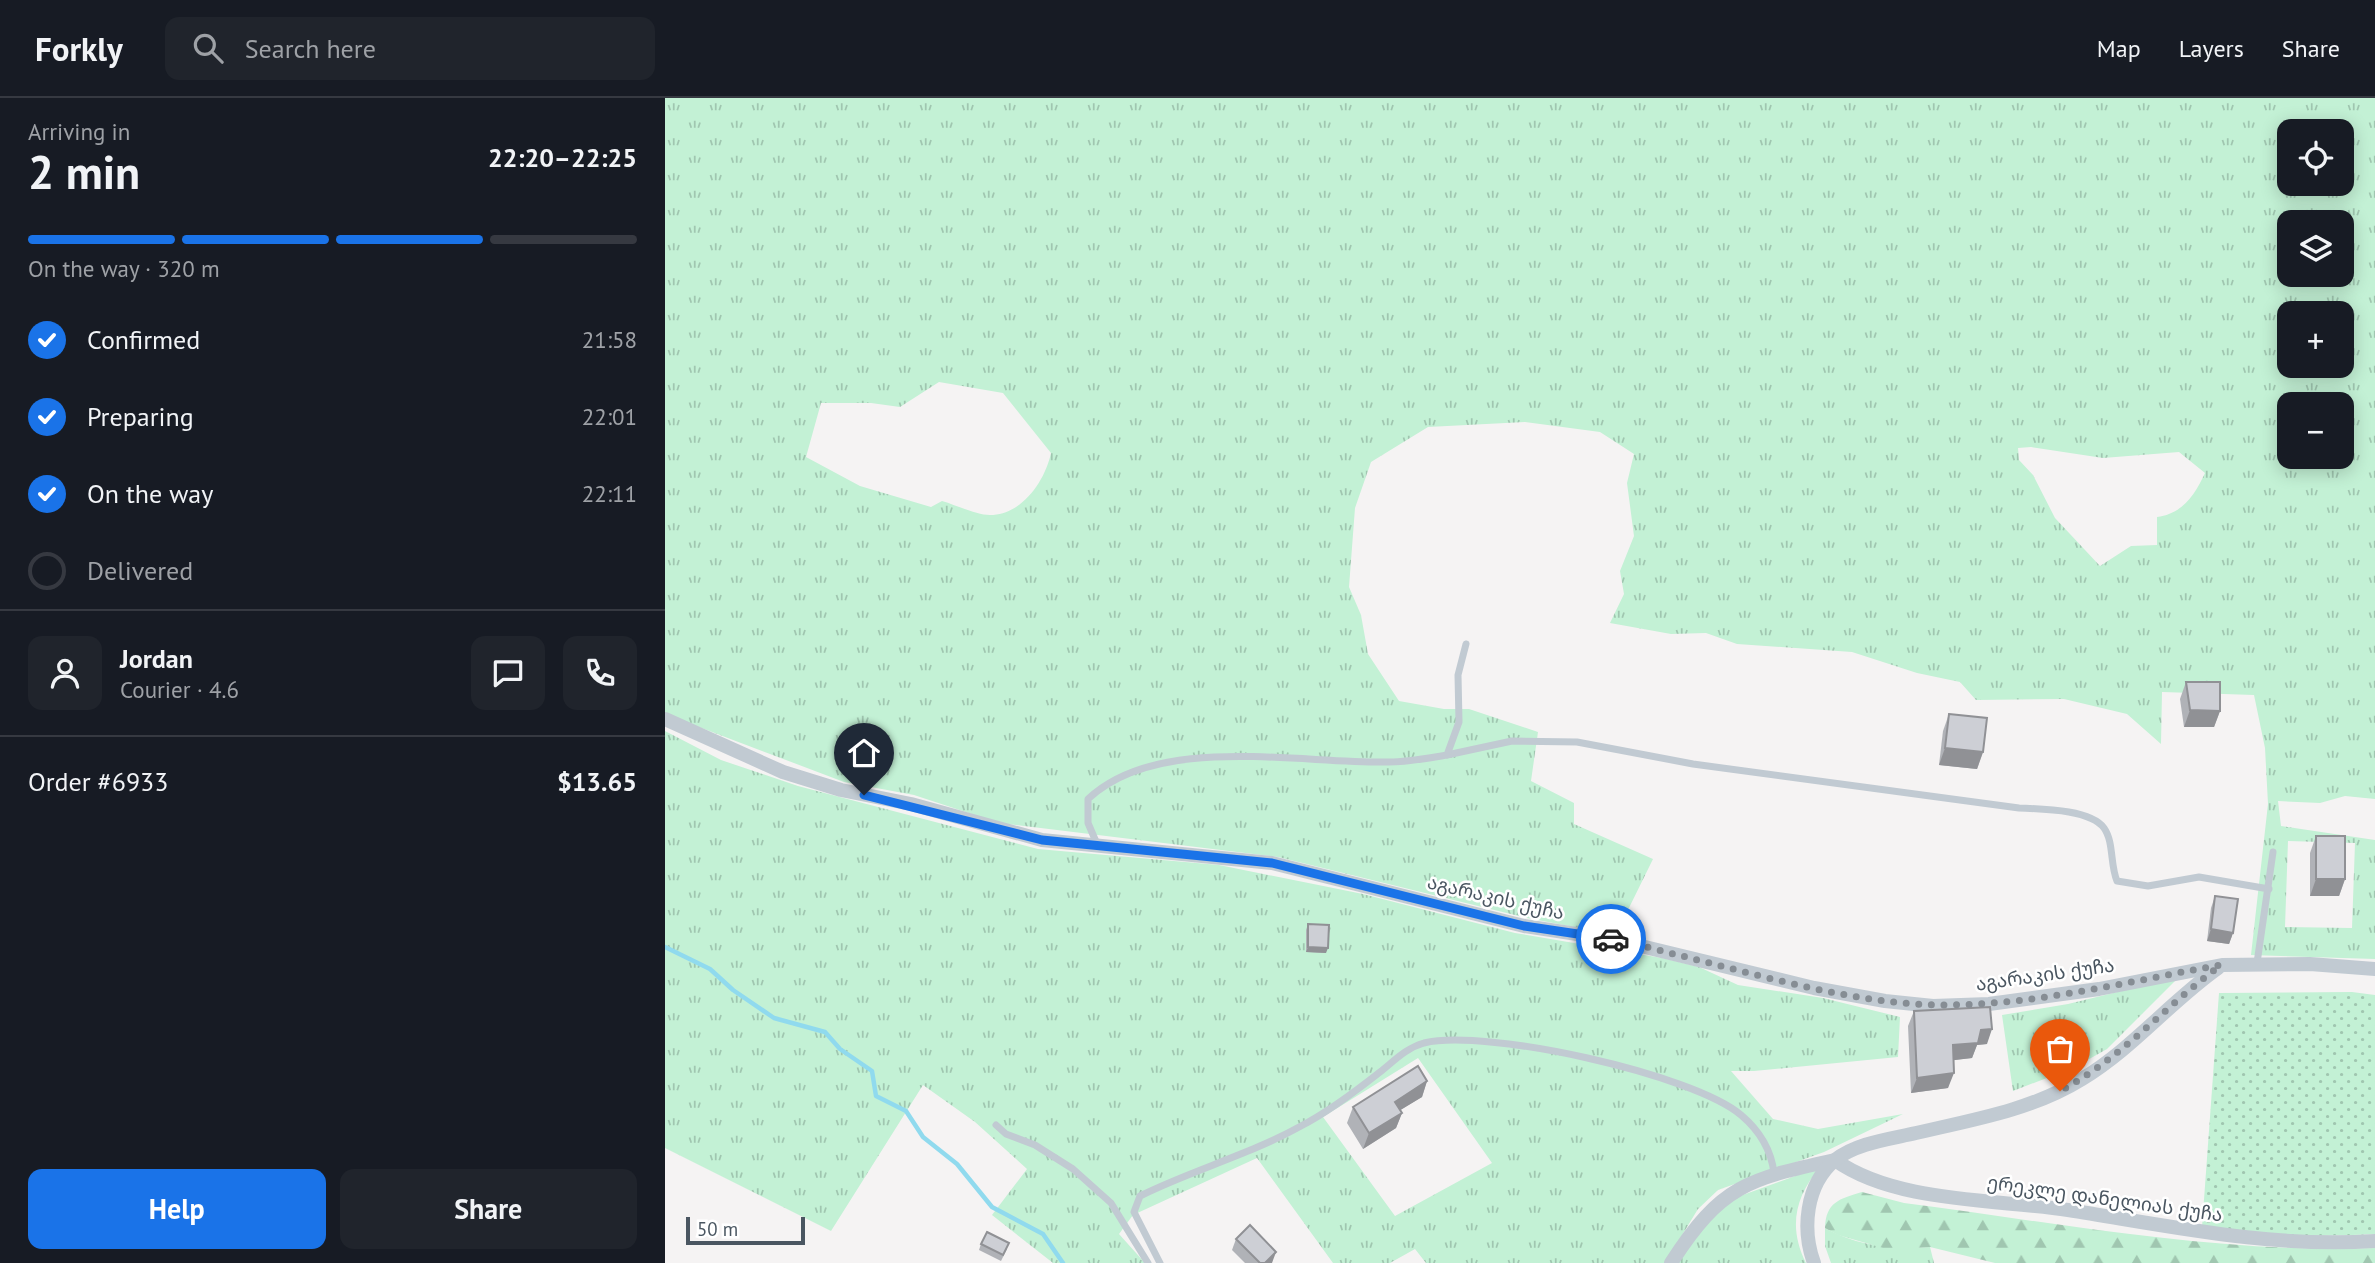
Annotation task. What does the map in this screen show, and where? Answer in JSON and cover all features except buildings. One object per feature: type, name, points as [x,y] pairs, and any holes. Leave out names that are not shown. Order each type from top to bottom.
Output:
[{"type":"street","name":"აგარაკის ქუჩა","points":[[665,719],[783,772],[841,790],[911,804],[1042,840],[1272,863],[1524,926],[1616,940],[1814,988],[1885,1001],[1933,1006],[1989,1004],[2075,993],[2221,965],[2257,963],[2375,969]]},
{"type":"street","points":[[1671,1263],[1689,1236],[1721,1199],[1774,1173],[1835,1160],[1867,1145],[2038,1102],[2082,1079],[2115,1055],[2187,990],[2221,965]]},
{"type":"street","points":[[1814,1263],[1808,1247],[1806,1216],[1817,1185],[1835,1160]]},
{"type":"street","name":"ერეკლე დანელიას ქუჩა","points":[[1835,1160],[1854,1174],[1918,1192],[2066,1210],[2210,1234],[2297,1243],[2375,1241]]},
{"type":"lane","points":[[1447,755],[1459,722],[1458,675],[1466,644]]},
{"type":"lane","points":[[1097,846],[1088,823],[1088,799],[1104,784],[1130,771],[1203,757],[1391,762],[1447,755],[1512,741],[1577,741],[1707,765],[2006,806],[2057,810],[2093,819],[2104,828],[2117,881],[2148,886],[2199,877],[2269,889]]},
{"type":"lane","points":[[2257,963],[2273,852]]},
{"type":"lane","points":[[1160,1263],[1134,1212],[1140,1196],[1249,1153],[1303,1125],[1404,1052],[1427,1043],[1474,1040],[1586,1057],[1613,1062],[1694,1091],[1739,1112],[1757,1130],[1768,1147],[1774,1173]]},
{"type":"lane","points":[[996,1125],[1006,1134],[1035,1145],[1073,1169],[1111,1203],[1148,1263]]},
{"type":"green space","points":[[665,98],[2375,98],[2375,799],[2345,796],[2320,803],[2278,801],[2281,826],[2375,840],[2375,959],[2251,955],[2268,804],[2265,748],[2254,695],[2162,692],[2161,744],[2127,714],[2064,699],[1976,700],[1960,682],[1917,673],[1852,652],[1737,644],[1706,633],[1671,634],[1610,623],[1624,594],[1620,571],[1634,536],[1627,483],[1634,454],[1600,432],[1525,422],[1428,427],[1371,462],[1355,508],[1349,587],[1361,615],[1368,654],[1399,701],[1444,709],[1469,709],[1538,732],[1531,781],[1574,803],[1574,824],[1653,859],[1626,914],[1611,934],[1527,918],[1278,857],[999,823],[914,795],[844,782],[665,714]],"holes":[[[939,382],[1003,393],[1051,453],[1048,464],[1037,485],[1022,503],[1002,513],[984,515],[942,501],[931,507],[860,486],[806,457],[821,403],[871,403],[900,407]],[[2031,447],[2103,458],[2179,452],[2205,473],[2197,489],[2181,508],[2157,517],[2157,545],[2131,546],[2100,566],[2055,518],[2033,475],[2019,460],[2018,448]],[[2288,841],[2355,843],[2352,928],[2285,927]]]},
{"type":"green space","points":[[665,731],[721,760],[798,786],[1038,849],[1219,865],[1363,894],[1515,933],[1662,958],[1699,967],[1738,985],[1823,998],[1900,1017],[1898,1057],[1731,1071],[1773,1119],[1818,1129],[1903,1114],[1824,1152],[1718,1190],[1698,1209],[1665,1263],[1426,1263],[1415,1249],[1390,1263],[1333,1263],[1257,1158],[1133,1215],[1119,1234],[1145,1263],[1053,1263],[992,1215],[1027,1169],[975,1122],[923,1085],[831,1231],[665,1148]],"holes":[[[1418,1058],[1492,1163],[1395,1216],[1323,1117]]]},
{"type":"green space","points":[[2179,977],[2107,1049],[2075,1067],[2013,1091],[2002,1015],[2068,1004]]},
{"type":"green space","points":[[2352,992],[2375,995],[2375,1234],[2288,1235],[2202,1227],[2219,993]]},
{"type":"green space","points":[[1820,1167],[1805,1190],[1797,1213],[1797,1237],[1806,1263],[1678,1263],[1693,1238],[1729,1200]]},
{"type":"green space","points":[[1862,1192],[1904,1203],[2198,1242],[2316,1249],[2375,1248],[2375,1263],[1995,1263],[1930,1247],[1890,1250],[1838,1235],[1825,1228],[1828,1212],[1835,1203]]},
{"type":"green space","points":[[1825,1228],[1863,1243],[1902,1248],[1930,1247],[1934,1263],[1831,1263],[1825,1246]]},
{"type":"waterway","points":[[665,947],[710,969],[733,990],[774,1018],[825,1032],[840,1049],[872,1071],[876,1096],[906,1111],[923,1137],[957,1164],[992,1207],[1043,1234],[1063,1263]]},
{"type":"way so far","points":[[1611,939],[1814,988],[1885,1001],[1933,1006],[1989,1004],[2063,995],[2221,965],[2187,990],[2115,1055],[2060,1091]]},
{"type":"route","points":[[864,795],[911,804],[1042,840],[1272,863],[1524,926],[1611,939]]}]
